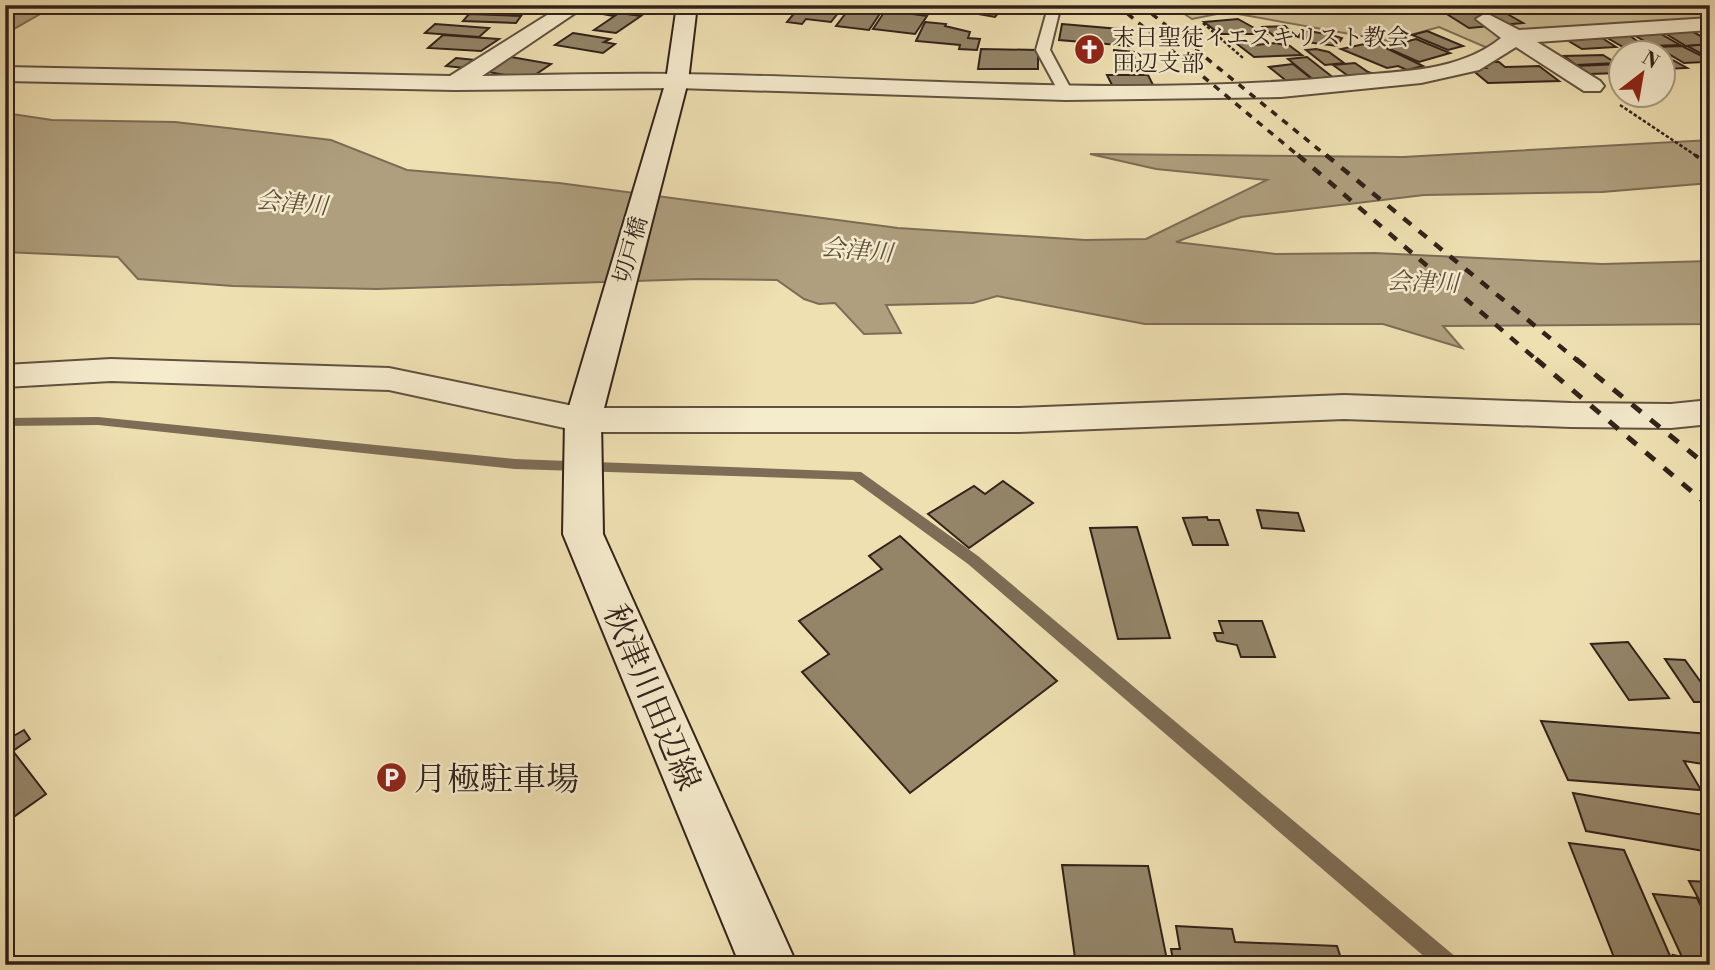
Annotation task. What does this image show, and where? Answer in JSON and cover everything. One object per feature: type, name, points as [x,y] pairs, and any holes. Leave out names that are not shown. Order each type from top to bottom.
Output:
[{"type":"street","points":[[456,82],[577,5]]},
{"type":"street","points":[[677,81],[687,5]]},
{"type":"street","points":[[1606,29],[1615,19],[1710,13]]},
{"type":"street","points":[[1486,19],[1592,86]]},
{"type":"street","points":[[5,75],[456,82],[677,81],[930,91],[1066,93],[1281,90],[1421,76],[1471,65],[1497,52],[1515,37],[1710,24]]},
{"type":"street","name":"切戸橋","points":[[583,420],[677,81]]},
{"type":"street","points":[[5,376],[111,370],[389,379],[583,420],[1018,421],[1344,407],[1571,415],[1671,416],[1710,412]]},
{"type":"street","name":"秋津川田辺線","points":[[583,420],[583,534],[769,965]]},
{"type":"lane","points":[[1040,5],[1054,9],[1043,50],[1066,93]]},
{"type":"path","points":[[1592,86],[1710,165]]},
{"type":"shaded area","points":[[1171,5],[1710,5],[1710,24],[1515,37],[1497,52],[1439,27],[1389,41],[1227,12],[1192,19]]},
{"type":"water","points":[[18,5],[56,5],[5,34],[5,13]]},
{"type":"water","name":"会津川","points":[[5,113],[52,120],[175,122],[331,140],[407,170],[559,183],[898,228],[1085,240],[1146,239],[1267,180],[1156,169],[1090,154],[1403,157],[1710,140],[1710,183],[1602,192],[1424,195],[1241,217],[1176,242],[1276,254],[1375,253],[1602,264],[1710,261],[1710,324],[1443,326],[1462,348],[1383,324],[1145,324],[997,296],[973,303],[886,305],[901,333],[864,334],[835,303],[819,304],[804,299],[777,280],[698,279],[377,289],[233,286],[138,279],[118,257],[5,252]]},
{"type":"building","points":[[485,5],[542,5],[536,12],[507,8],[502,13],[478,12]]},
{"type":"building","points":[[587,5],[627,5],[613,16],[581,10]]},
{"type":"building","points":[[629,5],[659,5],[651,12],[621,11]]},
{"type":"building","points":[[801,5],[842,8],[831,22],[806,19],[802,24],[787,22]]},
{"type":"building","points":[[972,7],[1000,11],[995,17],[966,12]]},
{"type":"building","points":[[1495,7],[1523,23],[1469,28],[1442,11]]},
{"type":"building","points":[[849,9],[881,12],[869,30],[836,26]]},
{"type":"building","points":[[890,12],[927,16],[915,34],[873,29],[883,14]]},
{"type":"building","points":[[619,13],[641,16],[616,33],[594,30]]},
{"type":"building","points":[[469,14],[521,16],[516,23],[463,21]]},
{"type":"building","points":[[1238,19],[1265,34],[1220,34],[1204,22]]},
{"type":"building","points":[[925,22],[946,24],[945,26],[970,32],[968,38],[980,39],[977,50],[959,49],[960,45],[916,41]]},
{"type":"building","points":[[435,24],[489,28],[479,37],[425,33]]},
{"type":"building","points":[[1062,24],[1131,30],[1130,46],[1059,40]]},
{"type":"building","points":[[1285,26],[1296,36],[1275,37],[1263,27]]},
{"type":"building","points":[[1686,28],[1710,41],[1710,44],[1686,46],[1663,32]]},
{"type":"building","points":[[1303,30],[1342,38],[1337,46],[1306,42],[1308,40],[1298,37]]},
{"type":"building","points":[[1654,30],[1668,38],[1639,38],[1627,31]]},
{"type":"building","points":[[1427,31],[1463,46],[1448,50],[1412,35]]},
{"type":"building","points":[[1625,32],[1633,38],[1608,38],[1599,33]]},
{"type":"building","points":[[573,33],[610,39],[604,42],[615,44],[603,53],[555,45]]},
{"type":"building","points":[[443,35],[499,39],[481,51],[428,48]]},
{"type":"building","points":[[1602,38],[1606,41],[1606,48],[1582,49],[1567,40]]},
{"type":"building","points":[[1416,39],[1450,53],[1419,62],[1385,47]]},
{"type":"building","points":[[1252,42],[1256,45],[1275,43],[1290,46],[1302,55],[1254,57],[1236,43]]},
{"type":"building","points":[[1369,43],[1382,46],[1423,66],[1407,70],[1398,66],[1387,68],[1341,49]]},
{"type":"building","points":[[1710,44],[1710,53],[1702,54],[1687,46]]},
{"type":"building","points":[[1676,46],[1682,46],[1710,60],[1710,65],[1704,62],[1684,63],[1676,58]]},
{"type":"building","points":[[981,49],[1038,50],[1038,69],[978,69]]},
{"type":"building","points":[[1114,50],[1134,52],[1135,69],[1114,67]]},
{"type":"building","points":[[1306,50],[1329,52],[1344,63],[1325,65]]},
{"type":"building","points":[[1603,55],[1606,57],[1606,64],[1576,65],[1564,56]]},
{"type":"building","points":[[511,57],[551,64],[529,79],[488,72]]},
{"type":"building","points":[[1307,57],[1335,79],[1315,81],[1288,59]]},
{"type":"building","points":[[456,58],[475,60],[465,68],[446,66]]},
{"type":"building","points":[[1479,62],[1499,62],[1505,67],[1539,66],[1559,81],[1488,83],[1470,68],[1486,68]]},
{"type":"building","points":[[1676,62],[1687,68],[1676,68]]},
{"type":"building","points":[[1355,63],[1378,75],[1347,75],[1333,65]]},
{"type":"building","points":[[1293,64],[1313,80],[1289,83],[1269,67]]},
{"type":"building","points":[[1606,65],[1606,73],[1589,74],[1577,66]]},
{"type":"building","points":[[1107,75],[1148,75],[1153,85],[1112,85]]},
{"type":"building","points":[[1003,481],[1033,503],[969,548],[928,514],[974,486],[985,494]]},
{"type":"building","points":[[1257,510],[1298,513],[1304,531],[1262,528]]},
{"type":"building","points":[[1207,517],[1208,520],[1219,520],[1228,545],[1193,545],[1183,518]]},
{"type":"building","points":[[1137,527],[1170,638],[1118,639],[1090,528]]},
{"type":"building","points":[[900,536],[1057,681],[910,793],[802,672],[829,654],[799,621],[882,569],[869,556]]},
{"type":"building","points":[[1219,621],[1262,621],[1275,657],[1241,657],[1237,645],[1217,641],[1214,633],[1223,633]]},
{"type":"building","points":[[1628,642],[1669,698],[1629,700],[1591,644]]},
{"type":"building","points":[[1665,659],[1685,660],[1710,695],[1710,702],[1694,702]]},
{"type":"building","points":[[1541,721],[1710,734],[1710,765],[1684,761],[1701,790],[1568,780]]},
{"type":"building","points":[[24,730],[30,739],[13,751],[46,794],[5,823],[5,741]]},
{"type":"building","points":[[1573,793],[1710,816],[1710,852],[1586,831]]},
{"type":"building","points":[[1569,843],[1624,850],[1674,965],[1617,965]]},
{"type":"building","points":[[1062,865],[1148,866],[1168,965],[1076,965]]},
{"type":"building","points":[[1689,881],[1710,882],[1710,920]]},
{"type":"building","points":[[1653,894],[1697,898],[1710,925],[1710,965],[1677,965],[1673,955],[1682,957]]},
{"type":"building","points":[[1176,926],[1232,929],[1235,942],[1337,946],[1343,965],[1174,965],[1171,949],[1180,949]]},
{"type":"waterway","points":[[5,422],[98,421],[515,464],[856,475],[973,560],[1450,965]]},
{"type":"railway","points":[[1117,5],[1300,157]]},
{"type":"railway","points":[[1141,5],[1328,157]]},
{"type":"railway","points":[[1298,155],[1538,361]]},
{"type":"railway","points":[[1326,155],[1578,361]]},
{"type":"railway","points":[[1536,359],[1710,507]]},
{"type":"railway","points":[[1576,359],[1710,468]]},
{"type":"place","name":"末日聖徒イエスキリスト教会 田辺支部","points":[[1089,50]]},
{"type":"place","name":"月極駐車場","points":[[391,778]]}]
